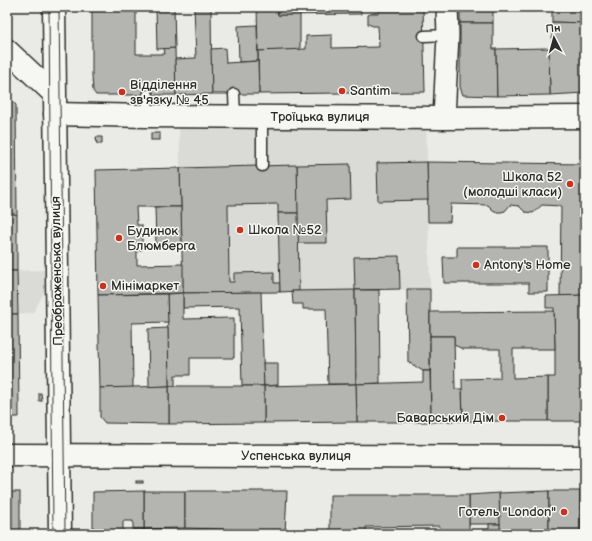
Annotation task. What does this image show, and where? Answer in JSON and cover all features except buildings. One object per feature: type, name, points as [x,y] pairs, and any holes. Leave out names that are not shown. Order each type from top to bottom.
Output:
[{"type":"main road","name":"Преображенська вулиця","points":[[54,7],[60,534]]},
{"type":"main road","name":"Троїцька вулиця","points":[[55,104],[147,106],[235,117],[585,117]]},
{"type":"main road","name":"Успенська вулиця","points":[[7,456],[585,457]]},
{"type":"street","points":[[444,118],[448,35],[447,7]]},
{"type":"street","points":[[7,50],[55,104]]},
{"type":"lane","points":[[424,36],[448,35]]},
{"type":"lane","points":[[234,94],[235,117]]},
{"type":"lane","points":[[262,117],[262,166]]},
{"type":"shaded area","points":[[426,117],[430,289],[183,293],[179,121]]},
{"type":"shaded area","points":[[56,270],[33,313],[7,314],[7,271]]},
{"type":"shaded area","points":[[579,479],[585,479],[585,534],[580,534]]},
{"type":"tram line","points":[[49,7],[53,534]]},
{"type":"tram line","points":[[59,7],[65,534]]},
{"type":"place","name":"Santim","points":[[342,91]]},
{"type":"place","name":"Відділення зв'язку № 45","points":[[122,92]]},
{"type":"place","name":"Школа 52 (молодші класи)","points":[[570,184]]},
{"type":"place","name":"Школа №52","points":[[240,230]]},
{"type":"place","name":"Будинок Блюмберга","points":[[119,238]]},
{"type":"place","name":"Antony's Home","points":[[476,265]]},
{"type":"place","name":"Мінімаркет","points":[[103,286]]},
{"type":"place","name":"Баварський Дім","points":[[502,418]]},
{"type":"place","name":"Готель \"London\"","points":[[564,512]]}]
